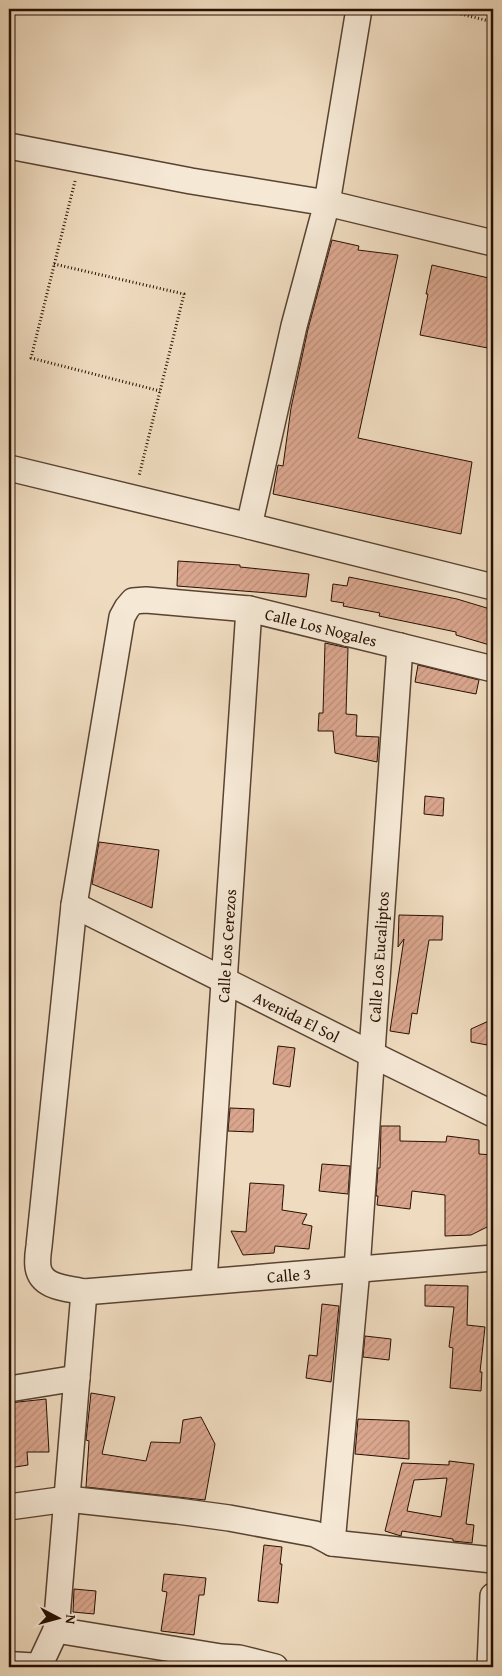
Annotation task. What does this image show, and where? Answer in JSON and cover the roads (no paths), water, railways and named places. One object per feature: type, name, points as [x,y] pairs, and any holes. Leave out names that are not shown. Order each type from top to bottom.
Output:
[{"type":"street","points":[[249,526],[294,326],[327,203],[359,9]]},
{"type":"street","points":[[9,146],[191,181],[327,203],[493,243]]},
{"type":"street","points":[[9,468],[493,587]]},
{"type":"street","name":"Calle Los Nogales","points":[[146,600],[249,609],[493,668]]},
{"type":"street","name":"Calle 3","points":[[146,600],[133,602],[122,617],[74,905],[39,1246],[38,1268],[43,1279],[51,1285],[84,1292],[493,1258]]},
{"type":"street","name":"Calle Los Cerezos","points":[[204,1281],[249,609]]},
{"type":"street","name":"Calle Los Eucaliptos","points":[[332,1543],[356,1268],[400,646]]},
{"type":"street","name":"Avenida El Sol","points":[[74,905],[493,1114]]},
{"type":"street","points":[[42,1664],[56,1630],[84,1292]]},
{"type":"street","points":[[9,1389],[77,1378]]},
{"type":"street","points":[[9,1507],[67,1499],[177,1511],[230,1518],[315,1534],[332,1543],[493,1560]]},
{"type":"street","points":[[490,1667],[493,1596]]},
{"type":"street","points":[[56,1630],[221,1657],[239,1658],[275,1667]]},
{"type":"lane","points":[[9,1658],[42,1664]]}]
